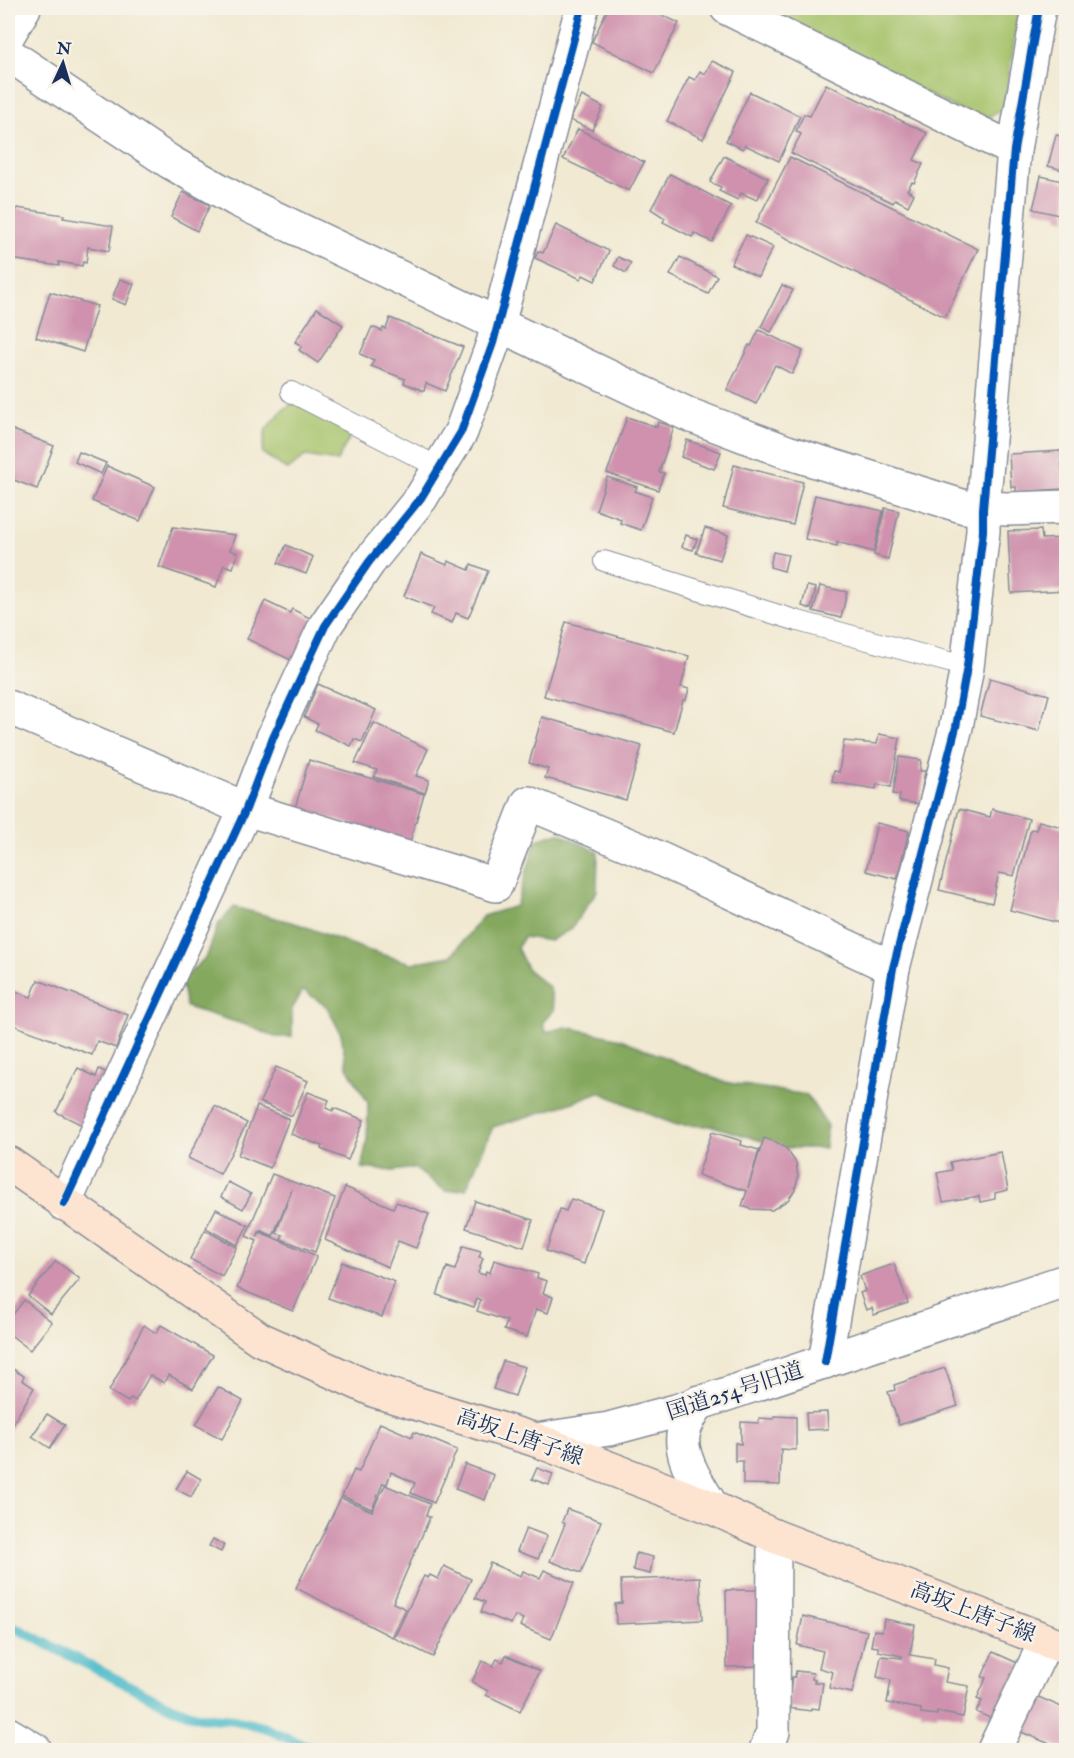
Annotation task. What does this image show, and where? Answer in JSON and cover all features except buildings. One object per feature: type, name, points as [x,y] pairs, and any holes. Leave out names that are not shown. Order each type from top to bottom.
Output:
[{"type":"main road","name":"高坂上唐子線","points":[[8,1163],[260,1339],[376,1391],[536,1440],[713,1508],[774,1536],[1056,1644]]},
{"type":"street","points":[[8,34],[24,8]]},
{"type":"street","points":[[64,1203],[246,808],[273,738],[325,626],[369,562],[421,498],[461,432],[494,344],[582,8]]},
{"type":"street","points":[[727,8],[1014,150]]},
{"type":"street","points":[[825,1362],[893,968],[956,727],[967,667],[983,531],[1014,150],[1039,8]]},
{"type":"street","points":[[8,54],[170,162],[237,200],[687,414],[787,452],[966,507],[983,509],[1066,507]]},
{"type":"street","points":[[8,706],[246,808],[496,885],[528,803],[641,850],[893,968]]},
{"type":"street","name":"国道254号旧道","points":[[536,1440],[609,1429],[676,1411],[1066,1281]]},
{"type":"street","points":[[699,1402],[684,1430],[684,1449],[693,1478],[713,1508]]},
{"type":"street","points":[[766,1750],[773,1732],[774,1536]]},
{"type":"street","points":[[994,1750],[1056,1644]]},
{"type":"street","points":[[8,1734],[35,1750]]},
{"type":"lane","points":[[291,393],[440,468]]},
{"type":"lane","points":[[604,561],[798,621],[967,667]]},
{"type":"green space","points":[[775,8],[1019,8],[1004,109],[981,121],[773,16]]},
{"type":"green space","points":[[294,402],[352,433],[337,461],[305,456],[288,470],[262,453],[266,429],[282,411]]},
{"type":"green space","points":[[559,833],[598,852],[597,891],[571,929],[550,941],[524,937],[517,948],[528,970],[550,988],[554,1010],[543,1022],[546,1032],[566,1027],[621,1039],[724,1082],[807,1095],[827,1126],[825,1148],[784,1148],[713,1126],[675,1125],[599,1092],[493,1127],[466,1189],[445,1191],[414,1168],[393,1171],[362,1168],[367,1139],[368,1103],[347,1067],[341,1034],[327,1007],[303,990],[292,1009],[292,1037],[275,1037],[246,1025],[186,1007],[181,981],[207,956],[218,925],[234,907],[298,924],[367,950],[411,963],[451,956],[483,916],[516,906],[536,840]]},
{"type":"waterway","points":[[8,1624],[171,1707],[199,1717],[234,1720],[263,1727],[321,1750]]},
{"type":"cycle path","points":[[64,1204],[246,809],[273,738],[325,626],[369,562],[421,498],[461,432],[493,343],[582,8]]},
{"type":"cycle path","points":[[825,1362],[893,968],[956,727],[967,667],[983,531],[1014,150],[1039,8]]}]
